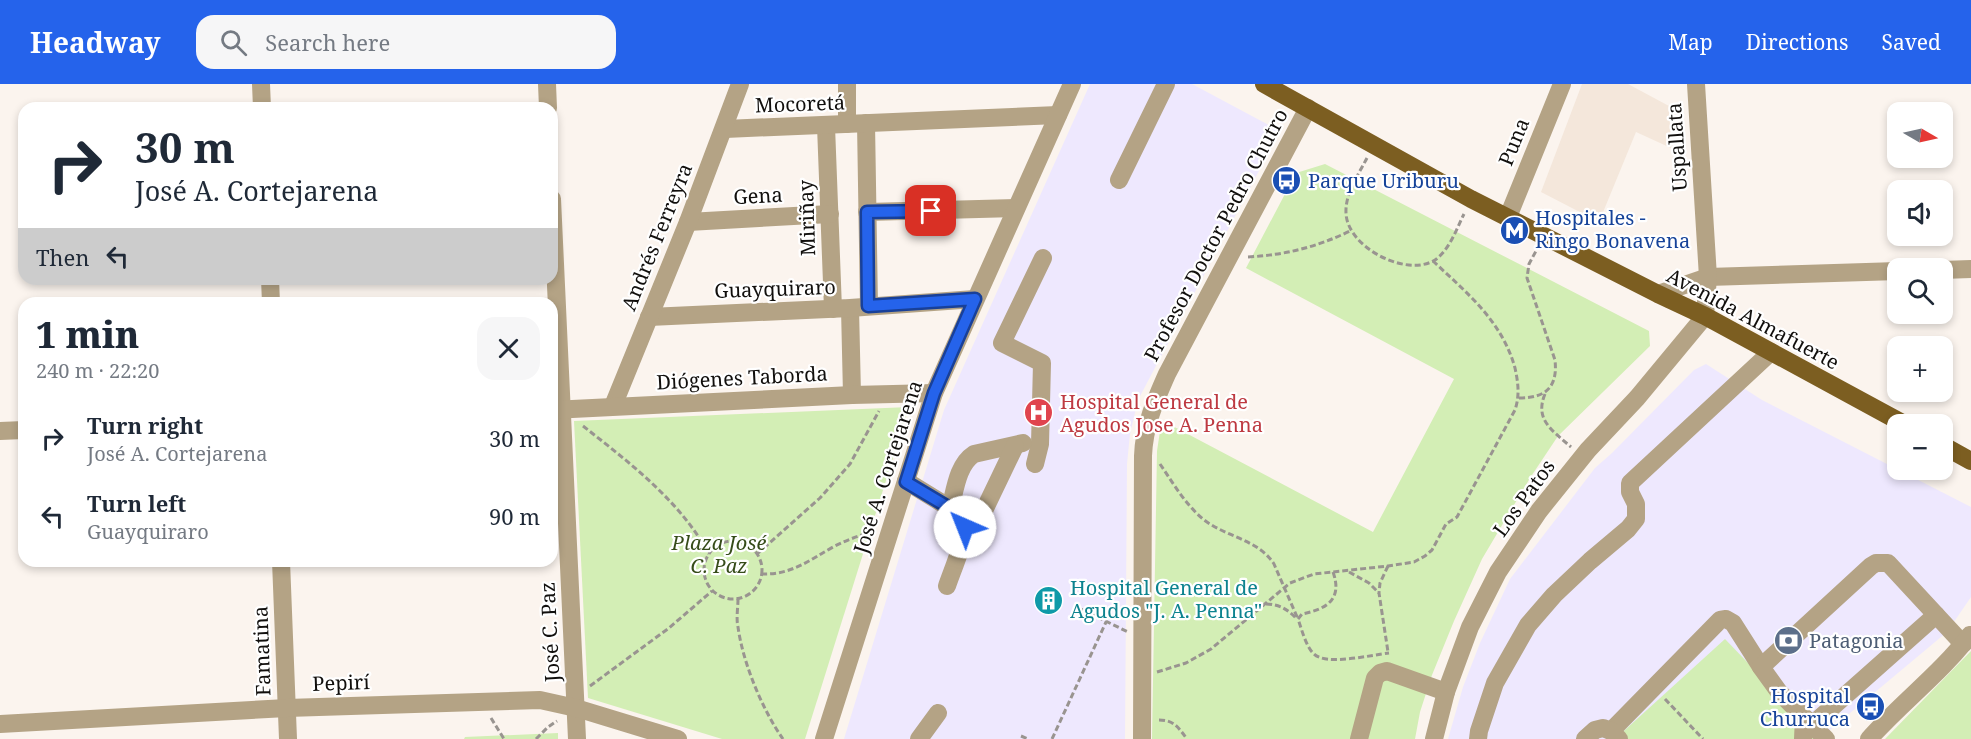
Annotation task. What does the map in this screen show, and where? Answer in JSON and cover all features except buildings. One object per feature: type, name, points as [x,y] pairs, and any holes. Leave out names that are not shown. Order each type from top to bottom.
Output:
[{"type":"main road","name":"Avenida Almafuerte","points":[[1264,84],[1472,199],[1706,316],[1887,414]]},
{"type":"main road","points":[[1953,451],[1971,461]]},
{"type":"street","points":[[261,84],[262,102]]},
{"type":"street","points":[[547,84],[548,102]]},
{"type":"street","name":"Andrés Ferreyra","points":[[613,406],[725,129],[740,84]]},
{"type":"street","points":[[847,84],[847,124]]},
{"type":"street","name":"José A. Cortejarena","points":[[824,739],[934,393],[1072,84]]},
{"type":"street","points":[[1119,180],[1166,84]]},
{"type":"street","name":"Puna","points":[[1508,217],[1562,84]]},
{"type":"street","name":"Uspallata","points":[[1696,84],[1708,277],[1706,316]]},
{"type":"street","name":"Profesor Doctor Pedro Chutro","points":[[1142,739],[1144,440],[1151,410],[1167,374],[1308,108]]},
{"type":"street","name":"Mocoretá","points":[[725,129],[1058,115]]},
{"type":"street","points":[[866,123],[868,306]]},
{"type":"street","name":"Miriñay","points":[[826,126],[830,214],[852,395]]},
{"type":"street","points":[[867,212],[1016,208]]},
{"type":"street","name":"Gena","points":[[688,222],[830,214]]},
{"type":"street","points":[[1035,464],[1040,444],[1042,363],[1002,343],[1043,258]]},
{"type":"street","points":[[1953,270],[1971,269]]},
{"type":"street","points":[[1658,294],[1708,277],[1887,271]]},
{"type":"street","name":"Guayquiraro","points":[[649,317],[975,299]]},
{"type":"street","name":"Los Patos","points":[[1434,739],[1446,692],[1470,627],[1498,572],[1539,511],[1582,457],[1706,316]]},
{"type":"street","points":[[1478,739],[1495,682],[1528,625],[1554,595],[1628,529],[1636,519],[1636,504],[1630,492],[1630,483],[1771,352]]},
{"type":"street","name":"Diógenes Taborda","points":[[558,410],[934,393]]},
{"type":"street","name":"José C. Paz","points":[[558,426],[577,739]]},
{"type":"street","points":[[0,431],[18,430]]},
{"type":"street","points":[[950,509],[962,466],[967,459],[974,454],[1015,446],[1040,434]]},
{"type":"street","points":[[954,564],[962,557],[1015,446]]},
{"type":"street","points":[[906,482],[958,513],[963,519],[965,527],[947,586]]},
{"type":"street","points":[[900,500],[950,509]]},
{"type":"street","points":[[1761,667],[1876,563],[1888,563],[1936,615],[1967,639],[1869,739]]},
{"type":"street","name":"Famatina","points":[[281,567],[288,739]]},
{"type":"street","points":[[1806,727],[1936,615]]},
{"type":"street","points":[[1585,739],[1595,730],[1603,728],[1615,735],[1720,620],[1726,619],[1733,623],[1761,667],[1806,727],[1826,739]]},
{"type":"street","points":[[1359,739],[1375,678],[1383,671],[1446,692]]},
{"type":"street","name":"Pepirí","points":[[0,724],[287,708],[540,700],[575,702],[678,739]]},
{"type":"street","points":[[919,739],[938,713]]},
{"type":"path","points":[[1373,145],[1346,201],[1346,216],[1350,231],[1372,252],[1400,264],[1417,266],[1432,261],[1444,252],[1472,199]]},
{"type":"path","points":[[1230,256],[1287,254],[1328,242],[1350,231]]},
{"type":"path","points":[[1544,236],[1529,264],[1527,278],[1555,360],[1555,375],[1542,402],[1543,419],[1582,457]]},
{"type":"path","points":[[1142,674],[1186,663],[1211,649],[1290,583],[1314,574],[1414,562],[1432,550],[1446,524],[1457,517],[1515,410],[1519,398],[1517,375],[1510,350],[1498,329],[1476,302],[1432,261]]},
{"type":"path","points":[[1519,398],[1540,396],[1546,392]]},
{"type":"path","points":[[757,554],[820,498],[850,464],[889,394]]},
{"type":"path","points":[[558,411],[667,497],[694,529],[709,554]]},
{"type":"path","points":[[1144,440],[1178,490],[1205,521],[1260,548],[1269,555],[1315,656],[1331,660],[1389,652]]},
{"type":"path","points":[[762,574],[777,574],[812,560],[852,537],[890,529]]},
{"type":"path","points":[[741,542],[757,554],[762,574],[754,590],[747,596],[738,599],[720,597],[707,584],[704,565],[713,548],[722,543],[741,542]]},
{"type":"path","points":[[1388,566],[1380,583],[1379,593],[1389,652],[1398,675]]},
{"type":"path","points":[[1348,571],[1369,583],[1379,593]]},
{"type":"path","points":[[1298,620],[1302,614],[1321,609],[1333,598],[1336,582],[1333,572]]},
{"type":"path","points":[[536,739],[575,702],[712,591]]},
{"type":"path","points":[[738,599],[738,626],[745,656],[759,696],[783,739]]},
{"type":"path","points":[[1264,604],[1280,606],[1298,620]]},
{"type":"path","points":[[1081,609],[1142,640]]},
{"type":"path","points":[[1052,739],[1106,622]]},
{"type":"path","points":[[1661,695],[1703,739]]},
{"type":"path","points":[[1142,720],[1176,723],[1187,739]]},
{"type":"path","points":[[1021,736],[1028,739]]},
{"type":"shaded area","name":"Hospital General de Agudos Jose A. Penna","points":[[1090,84],[1192,84],[1280,131],[1138,400],[1130,434],[1127,464],[1125,739],[844,739],[944,410]]},
{"type":"shaded area","points":[[1582,84],[1628,84],[1669,106],[1671,148],[1636,132],[1599,222],[1541,192]]},
{"type":"shaded area","points":[[1706,364],[1762,400],[1887,464],[1887,480],[1918,480],[1971,507],[1971,597],[1947,632],[1819,739],[1448,739],[1463,687],[1480,643],[1510,579],[1595,468],[1694,370]]},
{"type":"green space","points":[[1325,164],[1649,331],[1650,346],[1558,436],[1530,478],[1482,559],[1454,621],[1432,675],[1420,712],[1415,739],[1152,739],[1157,451],[1160,431],[1165,422],[1373,532],[1454,379],[1246,268],[1296,173]]},
{"type":"green space","name":"Plaza José C. Paz","points":[[909,407],[805,739],[722,739],[588,698],[574,421]]},
{"type":"green space","points":[[1725,639],[1819,739],[1615,739]]},
{"type":"green space","points":[[1971,651],[1971,739],[1885,739]]},
{"type":"green space","points":[[558,733],[558,739],[464,739],[465,737]]},
{"type":"place","name":"Parque Uriburu","points":[[1287,181]]},
{"type":"place","name":"Hospitales - Ringo Bonavena","points":[[1514,230]]},
{"type":"place","name":"Hospital General de Agudos Jose A. Penna","points":[[1039,413]]},
{"type":"place","name":"Hospital General de Agudos \"J. A. Penna\"","points":[[1049,600]]},
{"type":"place","name":"Patagonia","points":[[1788,641]]},
{"type":"place","name":"Hospital Churruca","points":[[1871,707]]},
{"type":"route","points":[[931,211],[867,212],[868,306],[975,299],[934,393],[906,482],[958,513],[965,527]]}]
